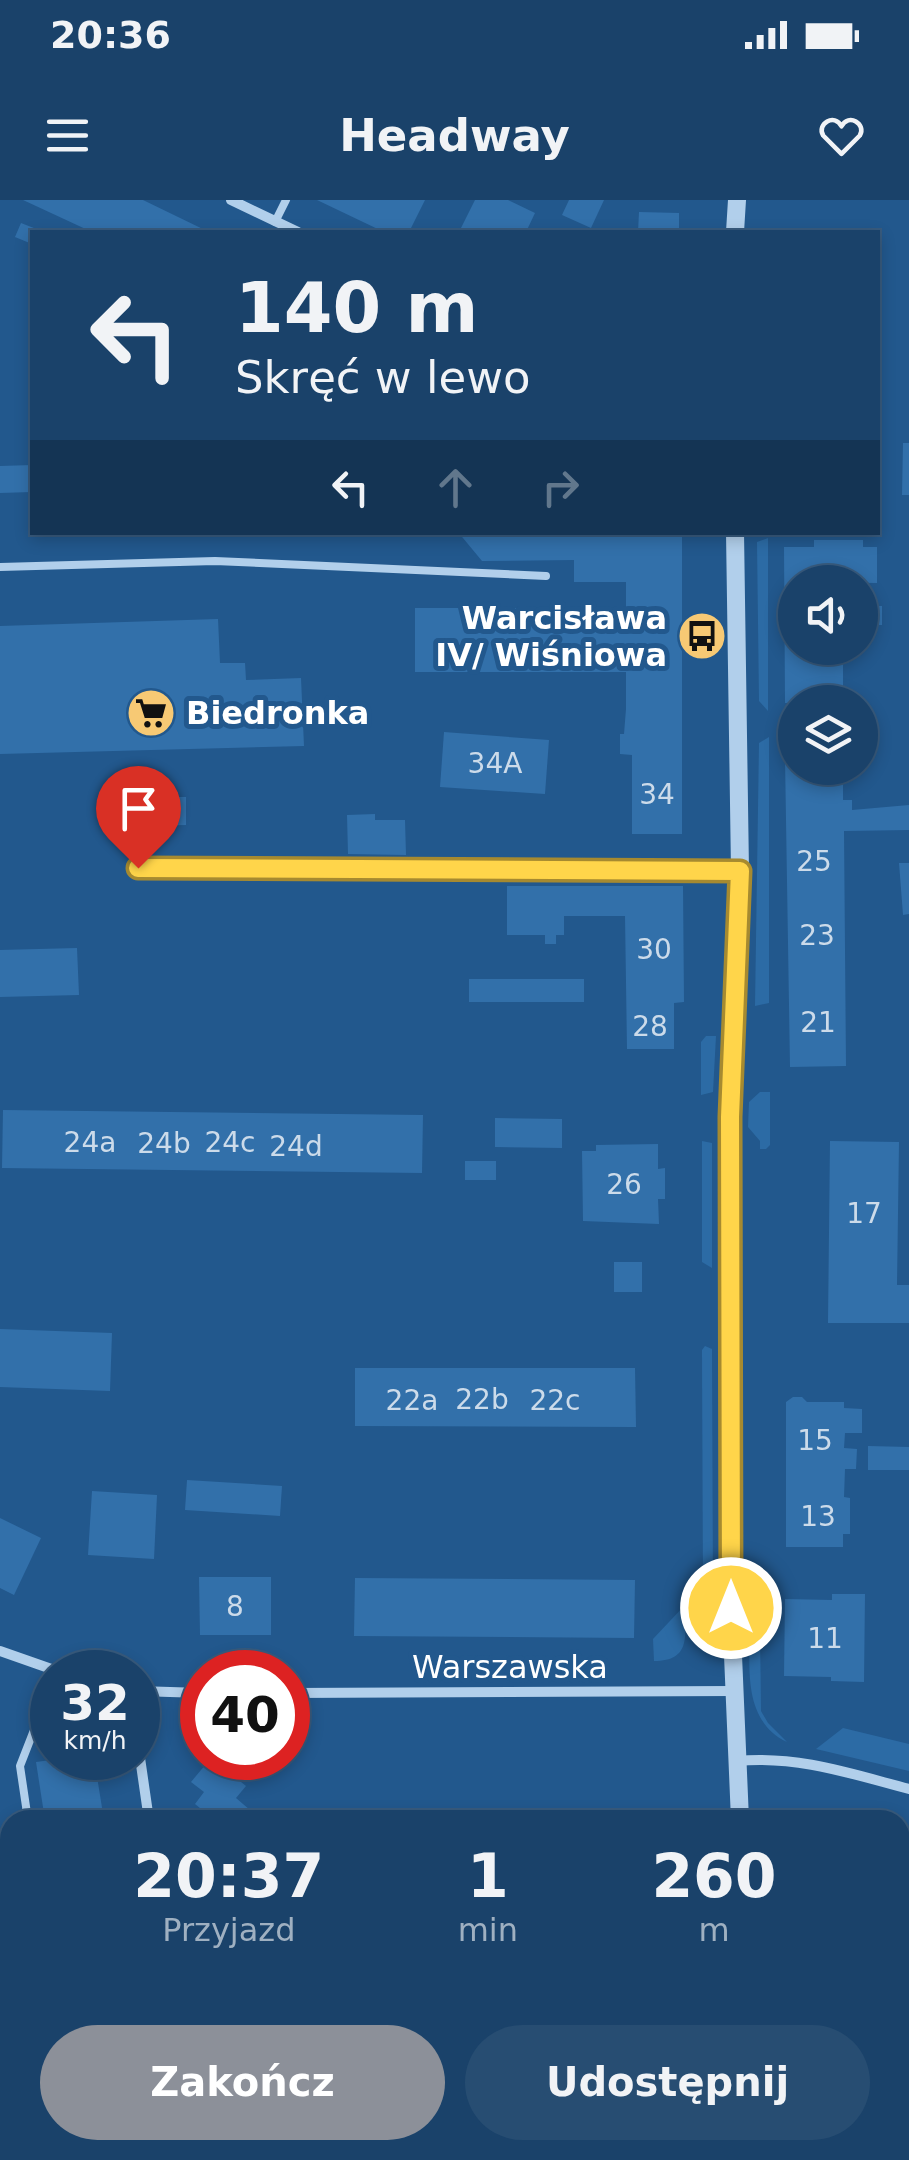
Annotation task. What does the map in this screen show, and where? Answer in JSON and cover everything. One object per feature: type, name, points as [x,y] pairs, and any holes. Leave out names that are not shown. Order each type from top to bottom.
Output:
[{"type":"street","points":[[231,200],[293,230]]},
{"type":"street","points":[[735,230],[737,200]]},
{"type":"street","points":[[735,535],[740,871],[730,1117],[733,1691],[739,1810]]},
{"type":"street","points":[[0,1650],[30,1661]]},
{"type":"street","name":"Warszawska","points":[[310,1693],[733,1691]]},
{"type":"street","points":[[737,1761],[804,1762],[909,1789]]},
{"type":"street","points":[[143,1780],[148,1810]]},
{"type":"lane","points":[[275,222],[286,200]]},
{"type":"lane","points":[[0,567],[216,560],[546,576]]},
{"type":"lane","points":[[138,868],[740,871]]},
{"type":"lane","points":[[27,1810],[20,1766],[30,1740]]},
{"type":"shaded area","points":[[768,538],[768,711],[759,701],[757,542]]},
{"type":"shaded area","points":[[769,737],[769,1003],[755,1006],[759,743]]},
{"type":"shaded area","points":[[706,1036],[716,1036],[713,1092],[701,1095],[701,1042]]},
{"type":"shaded area","points":[[760,1092],[770,1092],[770,1145],[766,1149],[760,1149],[760,1141],[748,1127],[749,1102]]},
{"type":"shaded area","points":[[702,1141],[712,1143],[712,1268],[702,1262]]},
{"type":"shaded area","points":[[705,1346],[712,1349],[713,1600],[703,1593]]},
{"type":"shaded area","points":[[685,1605],[681,1651],[666,1660],[654,1661],[653,1639]]},
{"type":"shaded area","points":[[750,1621],[760,1631],[761,1711],[787,1742],[772,1732],[755,1705],[751,1689]]},
{"type":"shaded area","points":[[843,1728],[909,1744],[909,1771],[816,1749]]},
{"type":"building","points":[[23,200],[143,200],[205,230],[88,230]]},
{"type":"building","points":[[317,200],[425,200],[410,230],[380,230]]},
{"type":"building","points":[[475,200],[508,200],[535,213],[527,230],[460,230]]},
{"type":"building","points":[[569,200],[604,200],[591,228],[562,215]]},
{"type":"building","points":[[639,212],[679,213],[679,230],[638,230]]},
{"type":"building","points":[[21,223],[39,230],[30,230],[30,243],[15,237]]},
{"type":"building","points":[[903,443],[909,443],[909,495],[902,495]]},
{"type":"building","points":[[30,465],[30,492],[0,493],[0,466]]},
{"type":"building","points":[[460,535],[682,535],[682,834],[632,834],[632,755],[620,754],[626,672],[415,672],[415,608],[606,608],[606,631],[626,631],[626,582],[574,582],[574,560],[482,561]]},
{"type":"building","points":[[814,540],[863,540],[863,547],[877,547],[877,565],[784,565],[784,547],[814,547]]},
{"type":"building","points":[[878,606],[882,606],[882,625],[878,625]]},
{"type":"building","name":"Biedronka","points":[[218,619],[220,663],[245,663],[246,680],[301,678],[304,746],[0,754],[0,626]]},
{"type":"building","points":[[785,665],[843,665],[843,685],[785,685]]},
{"type":"building","points":[[444,732],[549,740],[545,794],[440,787]]},
{"type":"building","points":[[785,785],[843,785],[843,800],[852,800],[852,810],[909,805],[909,830],[844,831],[846,1066],[790,1067]]},
{"type":"building","points":[[152,797],[186,797],[186,825],[152,826]]},
{"type":"building","points":[[375,814],[375,820],[405,820],[406,855],[348,854],[347,815]]},
{"type":"building","points":[[899,863],[909,863],[909,914],[903,915]]},
{"type":"building","points":[[507,886],[683,886],[684,1002],[674,1003],[674,1049],[627,1049],[625,916],[564,916],[564,935],[556,935],[556,944],[545,944],[545,935],[507,935]]},
{"type":"building","points":[[77,948],[79,995],[0,997],[0,950]]},
{"type":"building","points":[[469,979],[584,979],[584,1002],[469,1002]]},
{"type":"building","points":[[3,1110],[423,1115],[422,1173],[2,1168]]},
{"type":"building","points":[[495,1118],[562,1119],[562,1148],[495,1147]]},
{"type":"building","points":[[830,1141],[899,1142],[897,1285],[909,1285],[909,1323],[828,1323]]},
{"type":"building","points":[[658,1144],[658,1169],[665,1168],[665,1199],[658,1199],[659,1224],[583,1221],[582,1151],[596,1151],[596,1145]]},
{"type":"building","points":[[465,1161],[496,1161],[496,1180],[465,1180]]},
{"type":"building","points":[[614,1262],[642,1262],[642,1292],[614,1292]]},
{"type":"building","points":[[0,1329],[112,1333],[110,1391],[0,1387]]},
{"type":"building","points":[[355,1368],[635,1368],[636,1427],[355,1426]]},
{"type":"building","points":[[802,1397],[807,1402],[844,1402],[844,1408],[862,1409],[862,1433],[845,1433],[844,1448],[857,1449],[856,1469],[845,1469],[844,1497],[850,1498],[850,1534],[843,1534],[843,1547],[786,1547],[786,1402]]},
{"type":"building","points":[[868,1446],[909,1447],[909,1470],[868,1470]]},
{"type":"building","points":[[187,1480],[282,1486],[280,1516],[185,1510]]},
{"type":"building","points":[[92,1491],[157,1495],[154,1559],[88,1555]]},
{"type":"building","points":[[0,1518],[41,1538],[14,1595],[0,1588]]},
{"type":"building","points":[[199,1577],[271,1577],[271,1635],[200,1635]]},
{"type":"building","points":[[355,1578],[635,1580],[634,1638],[354,1636]]},
{"type":"building","points":[[832,1594],[865,1594],[864,1682],[784,1676],[785,1599],[832,1600]]},
{"type":"building","points":[[39,1780],[98,1780],[102,1810],[43,1810]]},
{"type":"building","points":[[193,1780],[238,1780],[246,1786],[236,1798],[250,1810],[202,1810],[195,1804],[204,1792]]},
{"type":"place","name":"Warcisława IV/ Wiśniowa","points":[[702,636]]},
{"type":"place","name":"Biedronka","points":[[151,713]]},
{"type":"route","points":[[138,868],[740,871],[730,1117],[731,1608]]}]
